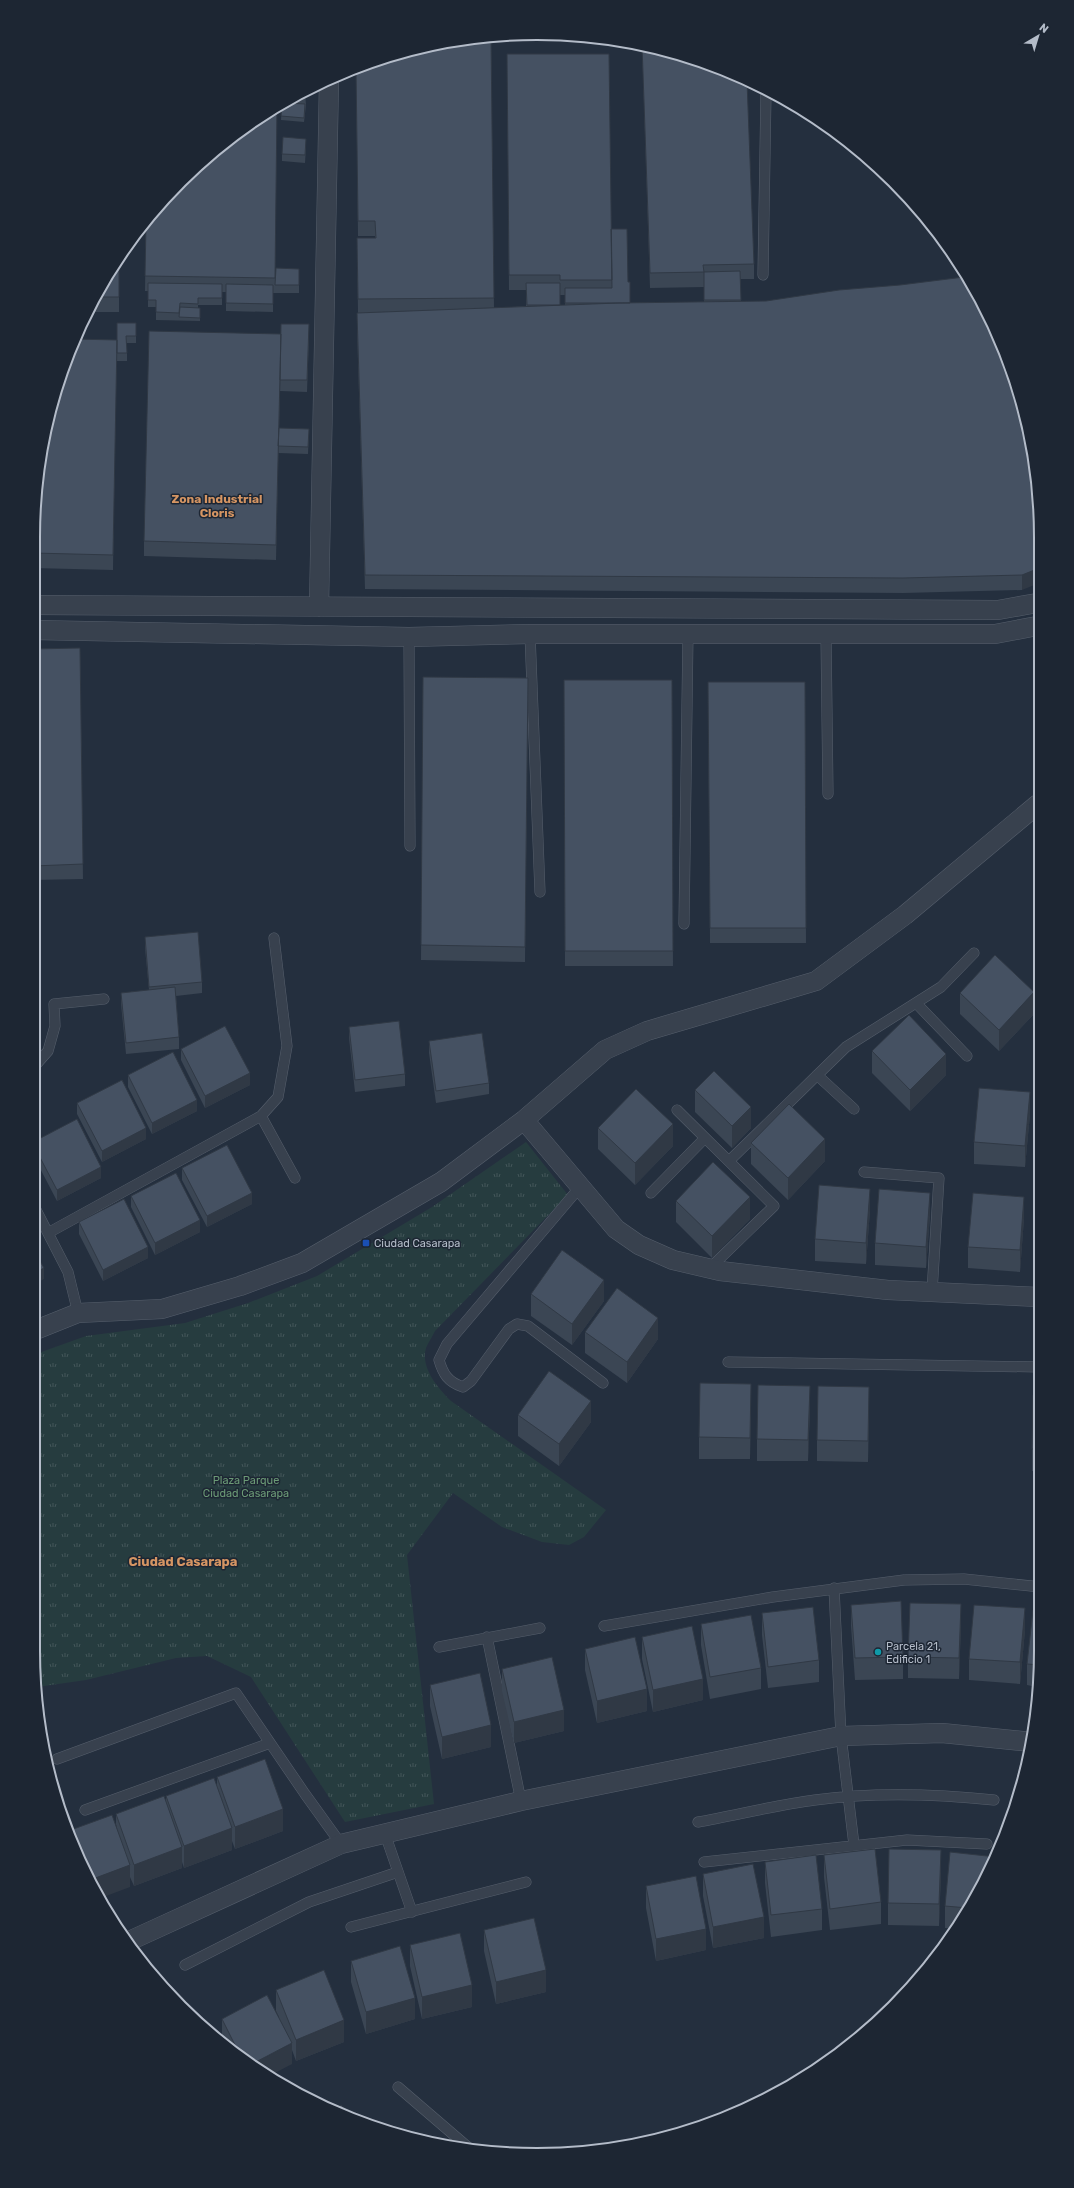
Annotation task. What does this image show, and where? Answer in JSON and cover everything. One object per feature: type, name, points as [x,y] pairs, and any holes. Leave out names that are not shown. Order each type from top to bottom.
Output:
[{"type":"street","points":[[319,607],[329,86]]},
{"type":"street","points":[[40,605],[998,610],[1034,604]]},
{"type":"street","points":[[40,630],[409,637],[530,634],[688,633],[826,635],[995,634],[1034,627]]},
{"type":"street","points":[[40,1329],[78,1313],[162,1309],[240,1286],[302,1263],[441,1182],[524,1120],[605,1050],[647,1031],[816,981],[906,915],[1034,807]]},
{"type":"street","points":[[524,1120],[616,1229],[640,1245],[673,1260],[710,1269],[888,1290],[1034,1297]]},
{"type":"street","points":[[133,1939],[341,1844],[521,1801],[842,1736],[942,1733],[1025,1741]]},
{"type":"lane","points":[[764,275],[766,96]]},
{"type":"lane","points":[[684,924],[688,633]]},
{"type":"lane","points":[[530,634],[540,892]]},
{"type":"lane","points":[[826,635],[828,794]]},
{"type":"lane","points":[[409,637],[410,846]]},
{"type":"lane","points":[[48,1233],[261,1116],[278,1097],[287,1046],[274,938]]},
{"type":"lane","points":[[730,1161],[846,1047],[941,988],[974,953]]},
{"type":"lane","points":[[40,1060],[48,1051],[55,1026],[54,1004],[104,1000]]},
{"type":"lane","points":[[916,1003],[966,1056]]},
{"type":"lane","points":[[817,1075],[854,1110]]},
{"type":"lane","points":[[677,1110],[774,1206],[710,1269]]},
{"type":"lane","points":[[261,1116],[295,1178]]},
{"type":"lane","points":[[651,1193],[705,1138]]},
{"type":"lane","points":[[864,1172],[940,1178],[932,1292]]},
{"type":"lane","points":[[580,1187],[446,1344],[439,1360],[442,1371],[447,1379],[463,1387],[471,1381],[510,1329],[517,1324],[528,1326],[603,1384]]},
{"type":"lane","points":[[40,1218],[68,1272],[78,1313]]},
{"type":"lane","points":[[728,1362],[1034,1367]]},
{"type":"lane","points":[[604,1626],[834,1588],[904,1580],[964,1579],[1034,1586]]},
{"type":"lane","points":[[834,1588],[842,1736],[854,1845]]},
{"type":"lane","points":[[439,1647],[540,1628]]},
{"type":"lane","points":[[487,1638],[521,1801]]},
{"type":"lane","points":[[57,1759],[236,1693],[341,1844]]},
{"type":"lane","points":[[86,1810],[270,1743]]},
{"type":"lane","points":[[698,1822],[815,1800],[883,1795],[954,1796],[994,1800]]},
{"type":"lane","points":[[385,1834],[412,1912]]},
{"type":"lane","points":[[704,1862],[907,1840],[987,1844]]},
{"type":"lane","points":[[185,1965],[309,1902],[398,1872]]},
{"type":"lane","points":[[351,1927],[526,1882]]},
{"type":"lane","points":[[398,2087],[463,2142]]},
{"type":"green space","name":"Plaza Parque Ciudad Casarapa","points":[[526,1142],[568,1195],[435,1331],[426,1348],[425,1356],[428,1370],[432,1378],[451,1401],[606,1510],[584,1537],[569,1545],[542,1542],[502,1527],[453,1493],[407,1555],[434,1804],[345,1822],[251,1677],[207,1656],[176,1658],[86,1680],[41,1686],[40,1352],[86,1336],[185,1323],[248,1303],[317,1276],[432,1207]]},
{"type":"building","points":[[491,42],[494,298],[358,299],[357,238],[376,238],[375,221],[358,221],[356,74],[377,66],[408,57],[472,44]]},
{"type":"building","points":[[642,52],[697,66],[747,87],[754,264],[703,265],[704,272],[650,273]]},
{"type":"building","points":[[507,54],[609,54],[612,280],[560,280],[560,275],[509,275]]},
{"type":"building","points":[[295,104],[305,104],[304,118],[281,116],[281,112]]},
{"type":"building","points":[[277,114],[275,278],[145,276],[146,230],[163,209],[209,163],[234,143]]},
{"type":"building","points":[[283,137],[306,139],[305,155],[282,154]]},
{"type":"building","points":[[611,229],[627,229],[630,303],[565,303],[565,288],[612,288]]},
{"type":"building","points":[[276,268],[299,269],[299,285],[275,285]]},
{"type":"building","points":[[119,269],[119,297],[102,297]]},
{"type":"building","points":[[740,271],[741,300],[704,300],[704,272]]},
{"type":"building","points":[[960,277],[983,317],[1008,377],[1024,440],[1030,472],[1033,504],[1034,570],[1022,575],[903,578],[365,575],[357,313],[618,303],[766,301],[839,290],[900,285]]},
{"type":"building","points":[[148,283],[222,284],[222,298],[198,298],[198,304],[180,303],[179,313],[156,312],[156,300],[148,300]]},
{"type":"building","points":[[526,283],[560,283],[560,305],[527,305]]},
{"type":"building","points":[[226,284],[273,285],[273,304],[226,303]]},
{"type":"building","points":[[180,307],[200,308],[200,318],[179,317]]},
{"type":"building","points":[[117,323],[136,323],[136,336],[126,336],[127,353],[117,353]]},
{"type":"building","points":[[281,324],[309,324],[307,380],[280,380]]},
{"type":"building","points":[[149,331],[281,334],[276,545],[144,541]]},
{"type":"building","points":[[81,339],[117,340],[113,555],[40,553],[41,504],[44,472],[50,440],[66,377]]},
{"type":"building","points":[[279,428],[309,429],[308,447],[278,446]]},
{"type":"building","points":[[80,648],[83,864],[40,866],[40,649]]},
{"type":"building","points":[[423,677],[528,678],[525,947],[421,945]]},
{"type":"building","points":[[564,680],[672,680],[673,951],[565,951]]},
{"type":"building","points":[[708,682],[805,682],[806,928],[710,928]]},
{"type":"building","points":[[198,932],[202,982],[149,987],[145,937]]},
{"type":"building","points":[[995,955],[1034,992],[999,1030],[960,993]]},
{"type":"building","points":[[175,987],[179,1037],[126,1043],[121,993]]},
{"type":"building","points":[[909,1015],[946,1054],[910,1090],[872,1051]]},
{"type":"building","points":[[399,1021],[405,1074],[355,1080],[349,1027]]},
{"type":"building","points":[[225,1026],[250,1073],[205,1096],[181,1049]]},
{"type":"building","points":[[482,1033],[489,1083],[436,1091],[429,1041]]},
{"type":"building","points":[[173,1052],[197,1100],[152,1123],[128,1075]]},
{"type":"building","points":[[714,1071],[751,1107],[732,1126],[695,1090]]},
{"type":"building","points":[[122,1080],[146,1128],[102,1151],[77,1103]]},
{"type":"building","points":[[979,1088],[1030,1092],[1025,1146],[974,1142]]},
{"type":"building","points":[[636,1089],[673,1124],[635,1163],[598,1128]]},
{"type":"building","points":[[789,1104],[825,1139],[788,1178],[751,1143]]},
{"type":"building","points":[[77,1119],[101,1167],[57,1190],[40,1157],[40,1138]]},
{"type":"building","points":[[227,1145],[252,1193],[207,1216],[182,1168]]},
{"type":"building","points":[[713,1162],[750,1197],[712,1236],[676,1201]]},
{"type":"building","points":[[176,1173],[200,1220],[155,1243],[131,1196]]},
{"type":"building","points":[[819,1185],[870,1189],[866,1243],[815,1239]]},
{"type":"building","points":[[879,1189],[930,1193],[926,1247],[875,1243]]},
{"type":"building","points":[[973,1193],[1024,1197],[1020,1250],[968,1247]]},
{"type":"building","points":[[124,1199],[148,1247],[103,1270],[79,1222]]},
{"type":"building","points":[[562,1250],[604,1280],[572,1324],[531,1294]]},
{"type":"building","points":[[40,1261],[44,1268],[40,1270]]},
{"type":"building","points":[[617,1288],[658,1318],[627,1362],[585,1332]]},
{"type":"building","points":[[549,1371],[591,1401],[559,1444],[518,1415]]},
{"type":"building","points":[[700,1383],[751,1384],[750,1438],[699,1437]]},
{"type":"building","points":[[758,1385],[810,1386],[808,1440],[757,1439]]},
{"type":"building","points":[[818,1386],[869,1387],[868,1441],[817,1440]]},
{"type":"building","points":[[1033,1395],[1034,1395],[1034,1449],[1032,1449]]},
{"type":"building","points":[[901,1601],[903,1657],[855,1658],[851,1605]]},
{"type":"building","points":[[910,1603],[961,1604],[959,1658],[908,1657]]},
{"type":"building","points":[[974,1605],[1025,1608],[1020,1662],[969,1659]]},
{"type":"building","points":[[813,1607],[819,1660],[768,1667],[762,1613]]},
{"type":"building","points":[[1033,1610],[1034,1665],[1027,1664]]},
{"type":"building","points":[[751,1615],[761,1668],[710,1677],[701,1624]]},
{"type":"building","points":[[692,1626],[703,1679],[653,1690],[642,1637]]},
{"type":"building","points":[[635,1637],[647,1689],[597,1701],[585,1649]]},
{"type":"building","points":[[552,1657],[564,1710],[514,1722],[502,1669]]},
{"type":"building","points":[[480,1673],[491,1725],[442,1737],[430,1685]]},
{"type":"building","points":[[265,1759],[283,1809],[235,1827],[217,1777]]},
{"type":"building","points":[[214,1778],[232,1828],[184,1846],[166,1796]]},
{"type":"building","points":[[164,1796],[182,1847],[134,1865],[116,1814]]},
{"type":"building","points":[[112,1815],[130,1865],[95,1878],[73,1829]]},
{"type":"building","points":[[875,1849],[881,1902],[830,1909],[824,1855]]},
{"type":"building","points":[[889,1849],[941,1850],[939,1904],[888,1903]]},
{"type":"building","points":[[950,1852],[989,1856],[983,1871],[962,1908],[945,1906]]},
{"type":"building","points":[[816,1855],[822,1909],[771,1915],[765,1862]]},
{"type":"building","points":[[753,1864],[764,1917],[713,1927],[703,1874]]},
{"type":"building","points":[[696,1876],[706,1929],[656,1939],[646,1886]]},
{"type":"building","points":[[534,1918],[546,1970],[496,1982],[484,1930]]},
{"type":"building","points":[[460,1933],[472,1985],[422,1997],[410,1945]]},
{"type":"building","points":[[400,1946],[415,1998],[366,2012],[351,1961]]},
{"type":"building","points":[[324,1970],[344,2020],[296,2040],[276,1990]]},
{"type":"building","points":[[267,1995],[292,2043],[257,2061],[236,2046],[222,2019]]},
{"type":"place","name":"Ciudad Casarapa","points":[[366,1243]]},
{"type":"place","name":"Parcela 21, Edificio 1","points":[[878,1652]]},
{"type":"district","name":"Zona Industrial Cloris","points":[[217,506]]},
{"type":"district","name":"Ciudad Casarapa","points":[[183,1561]]}]
